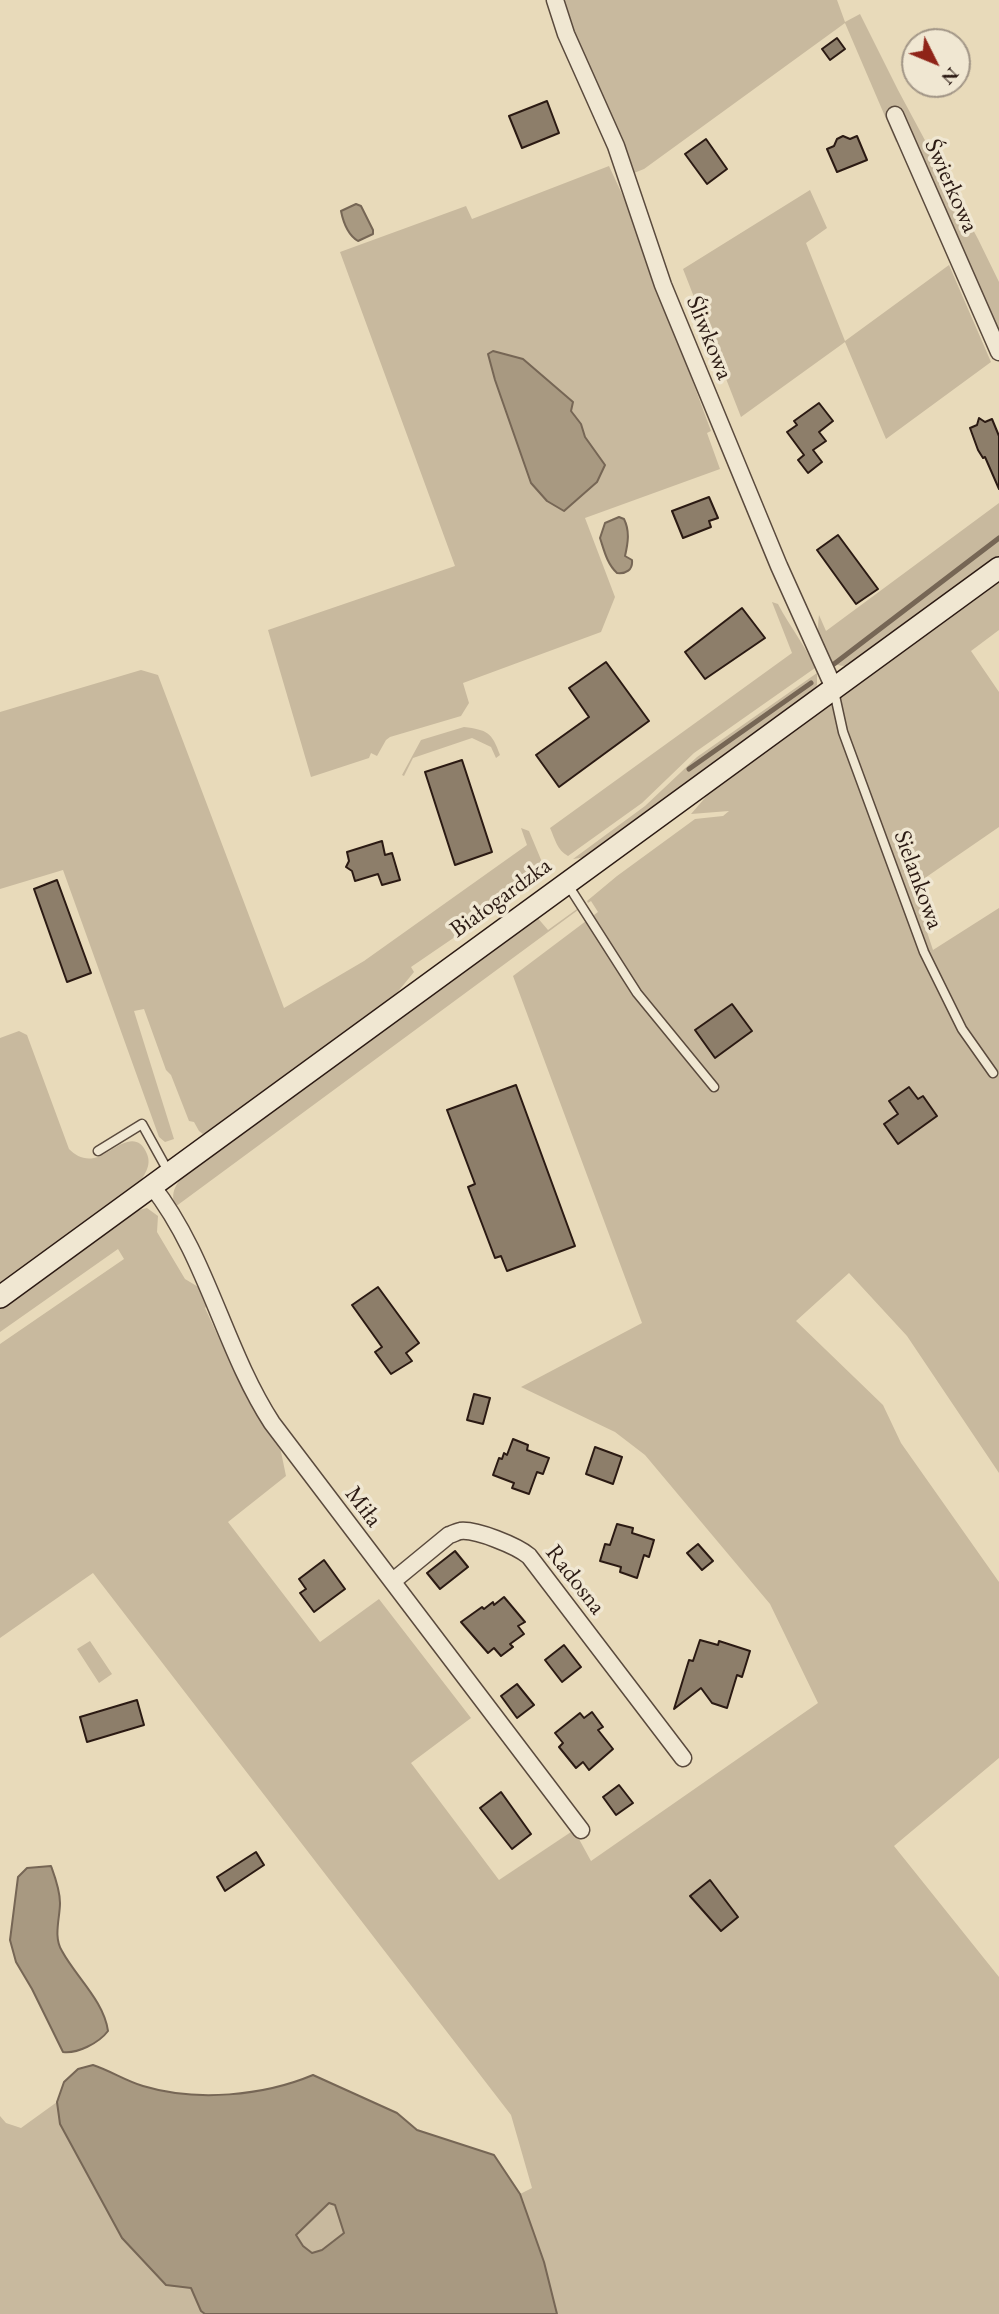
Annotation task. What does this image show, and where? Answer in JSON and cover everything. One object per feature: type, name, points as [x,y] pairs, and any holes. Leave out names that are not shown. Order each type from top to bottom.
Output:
[{"type":"main road","name":"Białogardzka","points":[[0,1297],[999,568]]},
{"type":"street","name":"Śliwkowa","points":[[555,0],[566,34],[616,146],[663,285],[779,566],[834,688]]},
{"type":"street","name":"Świerkowa","points":[[895,115],[999,352]]},
{"type":"street","name":"Miła","points":[[161,1180],[255,1397],[294,1454],[581,1830]]},
{"type":"street","name":"Radosna","points":[[393,1581],[449,1535],[459,1531],[471,1532],[521,1550],[529,1556],[682,1758]]},
{"type":"lane","name":"Sielankowa","points":[[834,688],[843,732],[924,952],[962,1029],[993,1073]]},
{"type":"lane","points":[[566,883],[638,993],[715,1087]]},
{"type":"lane","points":[[97,1151],[142,1124],[161,1180]]},
{"type":"shaded area","points":[[563,0],[837,0],[845,22],[860,14],[901,98],[999,282],[999,342],[901,140],[896,142],[845,23],[644,169],[634,173]]},
{"type":"shaded area","points":[[609,166],[628,207],[711,431],[707,433],[720,469],[585,518],[615,597],[601,632],[463,683],[469,703],[461,716],[390,737],[377,756],[371,753],[369,758],[311,777],[268,630],[455,566],[340,252],[466,206],[472,219]]},
{"type":"shaded area","points":[[810,190],[827,228],[806,243],[845,341],[949,265],[991,362],[886,439],[845,342],[741,417],[683,269]]},
{"type":"shaded area","points":[[356,204],[361,206],[373,230],[373,234],[358,241],[349,232],[341,211]]},
{"type":"shaded area","points":[[493,351],[523,359],[573,402],[571,411],[605,465],[597,482],[564,511],[547,501],[531,483],[495,380],[488,354]]},
{"type":"shaded area","points":[[999,503],[999,556],[849,666],[839,665],[826,657],[818,633],[819,615],[826,631]]},
{"type":"shaded area","points":[[619,517],[624,519],[627,528],[625,556],[632,560],[632,563],[626,572],[617,573],[606,557],[600,538],[605,523]]},
{"type":"shaded area","points":[[999,578],[999,630],[971,651],[999,692],[999,827],[922,880],[941,927],[926,929],[933,950],[999,908],[999,1473],[907,1336],[849,1273],[796,1321],[883,1405],[901,1443],[999,1582],[999,1758],[894,1846],[999,1977],[999,2314],[557,2314],[544,2262],[520,2194],[532,2188],[511,2115],[93,1573],[0,1638],[0,1344],[124,1259],[118,1249],[0,1332],[0,1307],[135,1211],[147,1208],[158,1216],[157,1232],[185,1279],[200,1288],[208,1305],[205,1308],[248,1401],[280,1447],[286,1476],[228,1522],[320,1642],[379,1599],[471,1718],[411,1763],[499,1880],[574,1830],[591,1861],[818,1703],[770,1604],[645,1455],[615,1432],[521,1387],[642,1323],[513,976],[598,912],[591,901],[587,901],[617,876],[695,819],[723,816],[729,811],[691,814],[717,784]]},
{"type":"shaded area","points":[[772,602],[778,604],[815,668],[694,753],[642,803],[568,856],[564,854],[550,828],[792,653]]},
{"type":"shaded area","points":[[141,670],[158,675],[284,1008],[364,961],[527,845],[521,828],[529,831],[547,874],[411,967],[414,972],[391,1000],[218,1127],[203,1134],[194,1122],[189,1121],[171,1075],[166,1070],[144,1009],[134,1011],[174,1139],[165,1142],[159,1137],[63,870],[0,889],[0,712]]},
{"type":"shaded area","points":[[817,673],[817,685],[810,695],[587,857],[573,859],[645,806],[697,757]]},
{"type":"shaded area","points":[[464,727],[488,734],[500,755],[496,758],[491,747],[472,738],[413,758],[404,776],[402,775],[421,740]]},
{"type":"shaded area","points":[[577,909],[175,1207],[174,1190],[192,1167],[536,916],[548,930]]},
{"type":"shaded area","points":[[19,1031],[27,1035],[69,1149],[80,1157],[90,1158],[100,1156],[122,1144],[136,1142],[142,1145],[149,1162],[138,1185],[0,1285],[0,1038]]},
{"type":"shaded area","points":[[90,1641],[112,1674],[99,1683],[77,1649]]},
{"type":"shaded area","points":[[51,1866],[60,1898],[57,1934],[59,1946],[95,1999],[108,2031],[87,2047],[69,2052],[63,2052],[16,1962],[10,1940],[18,1877],[27,1868]]},
{"type":"shaded area","points":[[93,2065],[143,2086],[163,2091],[207,2095],[273,2088],[313,2075],[397,2113],[417,2130],[494,2155],[520,2194],[544,2262],[557,2314],[205,2314],[191,2288],[166,2285],[122,2238],[60,2124],[57,2102],[64,2082],[78,2069]],"holes":[[[329,2203],[335,2205],[344,2233],[322,2250],[312,2253],[296,2235]]]},
{"type":"shaded area","points":[[57,2102],[60,2124],[122,2238],[191,2288],[205,2314],[0,2314],[0,2116],[6,2123],[21,2128]]},
{"type":"shaded area","points":[[329,2203],[335,2205],[344,2233],[322,2250],[312,2253],[302,2246],[296,2235]]},
{"type":"building","points":[[837,38],[845,49],[830,60],[822,49]]},
{"type":"building","points":[[547,101],[559,133],[522,148],[509,116]]},
{"type":"building","points":[[843,136],[850,139],[857,136],[867,160],[837,172],[827,149]]},
{"type":"building","points":[[706,139],[727,169],[707,184],[685,154]]},
{"type":"building","points":[[819,403],[833,421],[819,432],[826,441],[813,450],[822,462],[808,473],[798,460],[804,455],[787,432],[797,425],[794,421]]},
{"type":"building","points":[[979,418],[985,422],[992,419],[999,436],[999,489],[985,457],[983,458],[978,450],[970,428],[977,425]]},
{"type":"building","points":[[709,497],[718,518],[709,521],[711,527],[683,538],[672,511]]},
{"type":"building","points":[[838,535],[878,589],[856,604],[817,550]]},
{"type":"building","points":[[742,608],[765,638],[705,679],[685,652]]},
{"type":"building","points":[[606,662],[649,721],[559,787],[536,755],[589,717],[569,688]]},
{"type":"building","points":[[462,760],[492,852],[455,865],[425,772]]},
{"type":"building","points":[[382,841],[385,855],[392,853],[400,880],[382,885],[378,874],[355,881],[352,871],[346,867],[349,861],[347,852]]},
{"type":"building","points":[[57,880],[91,973],[67,982],[34,889]]},
{"type":"building","points":[[732,1004],[752,1031],[715,1058],[695,1030]]},
{"type":"building","points":[[516,1085],[575,1246],[507,1271],[501,1256],[495,1258],[468,1187],[475,1184],[447,1110]]},
{"type":"building","points":[[909,1087],[918,1099],[923,1096],[937,1116],[898,1144],[884,1124],[898,1114],[889,1101]]},
{"type":"building","points":[[378,1287],[419,1343],[406,1353],[412,1361],[391,1374],[375,1352],[382,1347],[352,1305]]},
{"type":"building","points":[[474,1394],[490,1398],[483,1424],[467,1420]]},
{"type":"building","points":[[513,1439],[528,1445],[527,1450],[549,1458],[543,1474],[537,1472],[529,1494],[512,1488],[514,1483],[493,1475],[499,1458],[502,1459],[504,1453],[507,1455]]},
{"type":"building","points":[[595,1447],[622,1457],[613,1484],[586,1474]]},
{"type":"building","points":[[617,1524],[633,1528],[632,1533],[654,1540],[649,1557],[644,1555],[637,1578],[620,1572],[621,1567],[600,1561],[605,1544],[610,1545]]},
{"type":"building","points":[[698,1544],[713,1561],[702,1570],[687,1553]]},
{"type":"building","points":[[455,1551],[468,1567],[440,1589],[427,1573]]},
{"type":"building","points":[[324,1560],[345,1589],[314,1612],[300,1593],[306,1589],[299,1579]]},
{"type":"building","points":[[504,1597],[525,1622],[518,1626],[524,1634],[510,1644],[513,1647],[501,1656],[494,1648],[488,1653],[461,1622],[482,1607],[484,1609],[493,1602],[494,1605]]},
{"type":"building","points":[[700,1640],[718,1645],[719,1641],[750,1651],[742,1677],[737,1675],[727,1708],[712,1703],[701,1688],[674,1709],[689,1660],[693,1661]]},
{"type":"building","points":[[564,1645],[581,1667],[562,1682],[545,1660]]},
{"type":"building","points":[[517,1684],[534,1705],[517,1718],[501,1696]]},
{"type":"building","points":[[137,1700],[144,1725],[87,1742],[80,1717]]},
{"type":"building","points":[[592,1712],[603,1727],[598,1730],[613,1749],[589,1770],[583,1762],[576,1768],[559,1747],[563,1743],[555,1733],[580,1713],[584,1718]]},
{"type":"building","points":[[619,1785],[633,1803],[616,1815],[603,1797]]},
{"type":"building","points":[[501,1792],[531,1834],[512,1849],[480,1808]]},
{"type":"building","points":[[256,1852],[264,1865],[225,1891],[217,1877]]},
{"type":"building","points":[[710,1880],[738,1917],[721,1931],[690,1896]]},
{"type":"waterway","points":[[834,664],[999,538]]},
{"type":"waterway","points":[[689,769],[811,683]]}]
